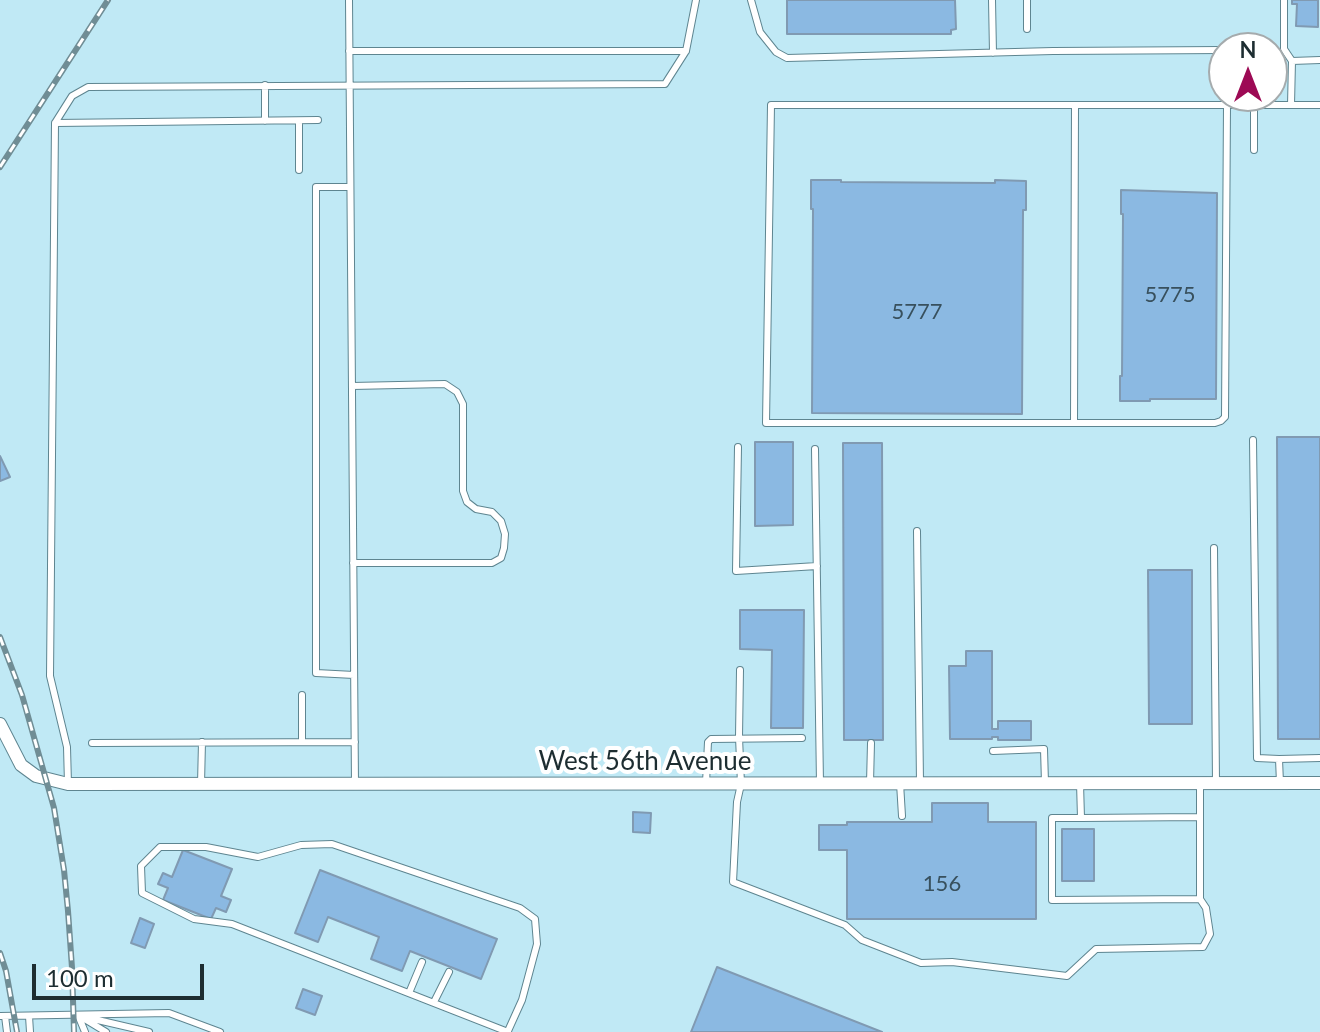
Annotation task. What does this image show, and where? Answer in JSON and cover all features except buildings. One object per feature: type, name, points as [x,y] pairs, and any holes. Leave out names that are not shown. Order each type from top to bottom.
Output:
[{"type":"street","name":"West 56th Avenue","points":[[0,724],[21,765],[36,776],[68,784],[1320,783]]},
{"type":"lane","points":[[349,0],[355,784]]},
{"type":"lane","points":[[68,784],[67,747],[50,676],[55,123],[72,96],[88,87],[665,84],[686,51],[696,0]]},
{"type":"lane","points":[[751,0],[760,32],[776,52],[787,58],[1208,50]]},
{"type":"lane","points":[[992,0],[993,53]]},
{"type":"lane","points":[[1027,0],[1027,29]]},
{"type":"lane","points":[[1284,0],[1284,49],[1292,61],[1291,105],[1320,105]]},
{"type":"lane","points":[[349,51],[686,51]]},
{"type":"lane","points":[[1292,61],[1320,60]]},
{"type":"lane","points":[[265,85],[265,121]]},
{"type":"lane","points":[[1208,105],[771,105],[766,423],[1221,421],[1225,417],[1227,112]]},
{"type":"lane","points":[[1074,423],[1075,105]]},
{"type":"lane","points":[[1254,112],[1254,150]]},
{"type":"lane","points":[[55,123],[318,120]]},
{"type":"lane","points":[[299,121],[299,170]]},
{"type":"lane","points":[[350,187],[316,187],[316,673],[354,675]]},
{"type":"lane","points":[[352,386],[445,384],[457,392],[463,404],[463,491],[467,502],[476,509],[492,512],[501,521],[505,534],[501,558],[492,563],[353,563]]},
{"type":"lane","points":[[1253,440],[1257,758],[1320,758]]},
{"type":"lane","points":[[738,447],[736,571],[817,566]]},
{"type":"lane","points":[[815,449],[820,784]]},
{"type":"lane","points":[[917,531],[920,783]]},
{"type":"lane","points":[[1214,548],[1216,783]]},
{"type":"lane","points":[[740,670],[741,784],[737,802],[733,882],[845,925],[862,940],[921,963],[952,962],[1067,976],[1096,949],[1203,947],[1210,934],[1206,908],[1200,899],[1200,783]]},
{"type":"lane","points":[[302,695],[302,742]]},
{"type":"lane","points":[[706,784],[708,742],[711,739],[802,738]]},
{"type":"lane","points":[[201,784],[202,742]]},
{"type":"lane","points":[[92,743],[355,742]]},
{"type":"lane","points":[[870,783],[871,743]]},
{"type":"lane","points":[[993,751],[1044,749],[1045,783]]},
{"type":"lane","points":[[1279,759],[1280,783]]},
{"type":"lane","points":[[900,783],[902,816]]},
{"type":"lane","points":[[1080,783],[1081,818]]},
{"type":"lane","points":[[1200,817],[1052,818],[1052,900],[1200,899]]},
{"type":"lane","points":[[332,844],[520,908],[535,919],[537,944],[522,1000],[508,1032],[434,1002],[232,924],[194,919],[142,893],[141,866],[160,847],[206,847],[258,857],[301,845],[332,844]]},
{"type":"lane","points":[[409,993],[422,962]]},
{"type":"lane","points":[[434,1002],[449,972]]},
{"type":"lane","points":[[7,1032],[3,1016],[169,1013],[220,1032]]},
{"type":"lane","points":[[78,1015],[85,1032]]},
{"type":"lane","points":[[78,1015],[106,1032]]},
{"type":"lane","points":[[78,1015],[149,1032]]},
{"type":"lane","points":[[29,1016],[30,1032]]},
{"type":"railway","points":[[0,167],[108,0]]},
{"type":"railway","points":[[0,637],[22,695],[54,808],[68,911],[74,1032]]},
{"type":"railway","points":[[0,953],[17,1032]]}]
